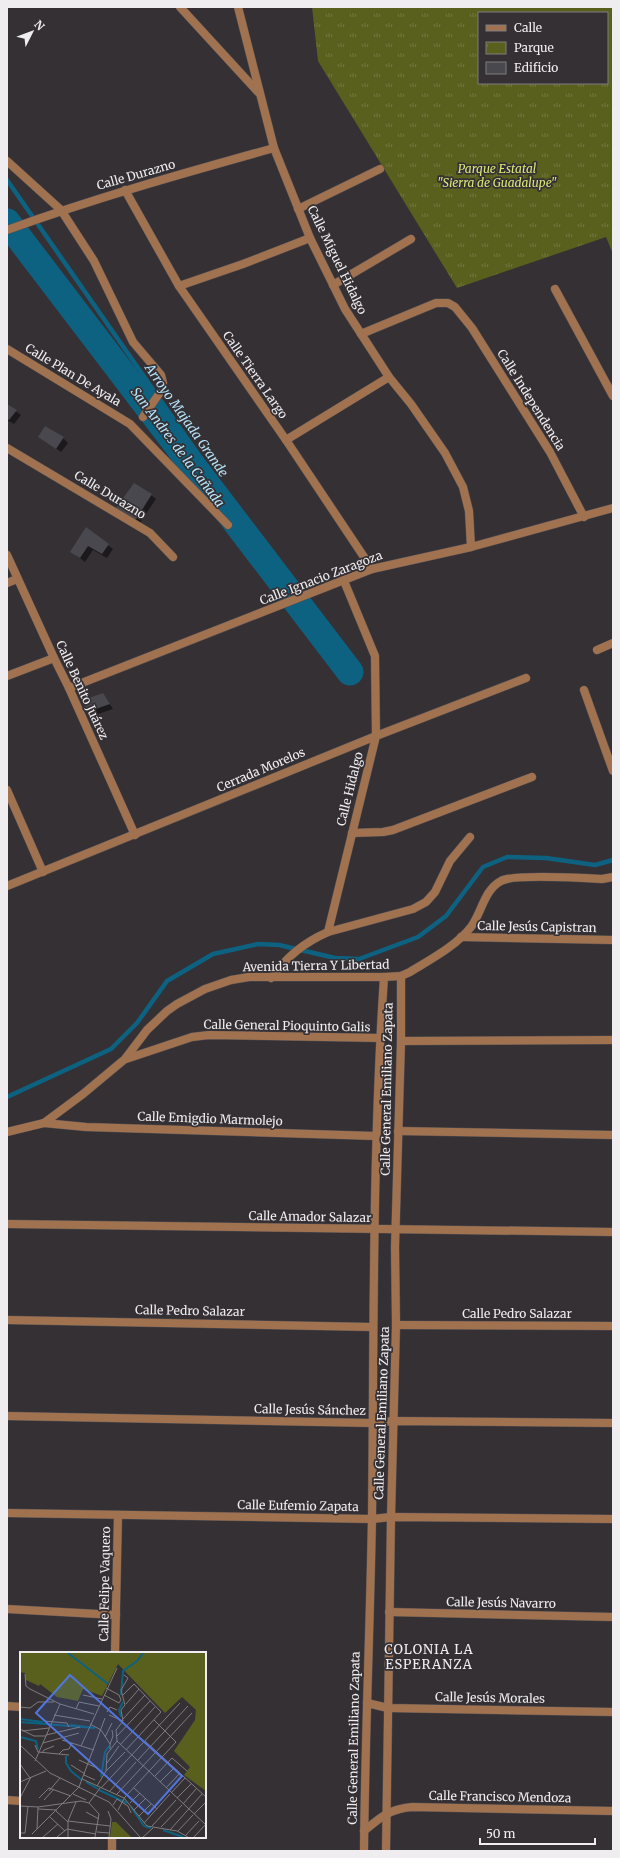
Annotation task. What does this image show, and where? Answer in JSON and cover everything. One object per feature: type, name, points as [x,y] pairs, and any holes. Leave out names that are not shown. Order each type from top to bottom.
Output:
[{"type":"street","points":[[180,7],[258,92]]},
{"type":"street","name":"Calle Miguel Hidalgo","points":[[238,7],[258,92],[274,148],[310,238],[345,309],[389,377],[445,453],[463,487],[469,511],[471,547]]},
{"type":"street","name":"Calle Durazno","points":[[7,230],[61,210],[125,190],[274,148]]},
{"type":"street","points":[[7,161],[61,210],[94,261],[133,342],[160,375],[163,383],[161,391],[142,416]]},
{"type":"street","points":[[298,208],[380,168]]},
{"type":"street","name":"Calle Tierra Largo","points":[[125,190],[179,286],[286,440],[372,569]]},
{"type":"street","points":[[179,286],[243,264],[310,238]]},
{"type":"street","points":[[333,286],[410,239]]},
{"type":"street","points":[[555,289],[613,396]]},
{"type":"street","name":"Calle Independencia","points":[[361,334],[436,303],[448,303],[462,313],[550,452],[584,517]]},
{"type":"street","name":"Calle Plan De Ayala","points":[[7,349],[130,424],[228,525]]},
{"type":"street","points":[[286,440],[389,377]]},
{"type":"street","name":"Calle Durazno","points":[[7,448],[150,533],[173,557]]},
{"type":"street","name":"Calle Ignacio Zaragoza","points":[[69,688],[372,569],[471,547],[613,508]]},
{"type":"street","name":"Calle Benito Juárez","points":[[7,555],[135,835]]},
{"type":"street","points":[[7,583],[18,579]]},
{"type":"street","name":"Calle Hidalgo","points":[[328,932],[376,736],[375,656],[344,581]]},
{"type":"street","points":[[597,650],[613,643]]},
{"type":"street","points":[[7,676],[54,658]]},
{"type":"street","name":"Cerrada Morelos","points":[[7,886],[376,736],[526,678]]},
{"type":"street","points":[[584,690],[613,770]]},
{"type":"street","points":[[352,833],[383,832],[392,830],[532,776]]},
{"type":"street","points":[[7,790],[43,872]]},
{"type":"street","points":[[271,978],[285,961],[303,944],[328,932],[412,909],[426,902],[435,892],[450,861],[470,837]]},
{"type":"street","name":"Avenida Tierra Y Libertad","points":[[7,1132],[44,1123],[106,1077],[125,1059],[147,1030],[167,1011],[205,989],[231,980],[249,977],[401,976],[429,960],[461,937],[471,926],[489,891],[505,879],[602,879],[613,877]]},
{"type":"street","name":"Calle Jesús Capistran","points":[[461,937],[613,940]]},
{"type":"street","name":"Calle General Emiliano Zapata","points":[[386,1851],[388,1812],[389,1612],[396,1325],[395,1248],[401,1041],[401,976]]},
{"type":"street","name":"Calle General Emiliano Zapata","points":[[364,1851],[372,1519],[372,1327],[376,1136],[384,977]]},
{"type":"street","name":"Calle General Pioquinto Galis","points":[[125,1059],[192,1037],[210,1035],[380,1038]]},
{"type":"street","points":[[401,1041],[613,1040]]},
{"type":"street","name":"Calle Emigdio Marmolejo","points":[[44,1123],[86,1127],[376,1136]]},
{"type":"street","points":[[398,1131],[613,1135]]},
{"type":"street","name":"Calle Amador Salazar","points":[[7,1224],[613,1232]]},
{"type":"street","name":"Calle Pedro Salazar","points":[[7,1320],[372,1327]]},
{"type":"street","name":"Calle Pedro Salazar","points":[[396,1325],[613,1326]]},
{"type":"street","name":"Calle Jesús Sánchez","points":[[7,1416],[372,1423],[393,1421],[613,1423]]},
{"type":"street","name":"Calle Eufemio Zapata","points":[[7,1513],[372,1519],[391,1517],[613,1519]]},
{"type":"street","name":"Calle Felipe Vaquero","points":[[115,1652],[118,1515]]},
{"type":"street","points":[[7,1609],[116,1615]]},
{"type":"street","name":"Calle Jesús Navarro","points":[[389,1612],[613,1617]]},
{"type":"street","name":"Calle Jesús Morales","points":[[367,1703],[388,1708],[613,1712]]},
{"type":"street","points":[[7,1706],[20,1707]]},
{"type":"street","points":[[7,1800],[20,1801]]},
{"type":"street","name":"Calle Francisco Mendoza","points":[[388,1812],[399,1808],[412,1807],[613,1811]]},
{"type":"street","points":[[364,1831],[388,1812]]},
{"type":"street","points":[[112,1838],[112,1851]]},
{"type":"green space","name":"Parque Estatal \"Sierra de Guadalupe\"","points":[[312,7],[613,7],[613,254],[606,237],[457,288],[318,61]]},
{"type":"building","points":[[7,404],[17,410],[9,420],[7,419]]},
{"type":"building","points":[[45,426],[64,437],[56,449],[38,437]]},
{"type":"building","points":[[134,483],[152,494],[135,521],[116,508]]},
{"type":"building","points":[[86,527],[109,544],[102,554],[88,546],[80,558],[70,552]]},
{"type":"building","points":[[103,693],[110,704],[87,712],[83,700]]},
{"type":"waterway","name":"Arroyo Majada Grande","points":[[7,180],[350,672]]},
{"type":"waterway","name":"San Andres de la Cañada","points":[[7,222],[350,672]]},
{"type":"waterway","points":[[7,1097],[111,1049],[137,1023],[167,981],[213,954],[258,944],[279,945],[335,958],[359,959],[418,937],[446,916],[483,867],[507,857],[546,858],[595,865],[613,860]]},
{"type":"district","name":"COLONIA LA ESPERANZA","points":[[429,1656]]}]
